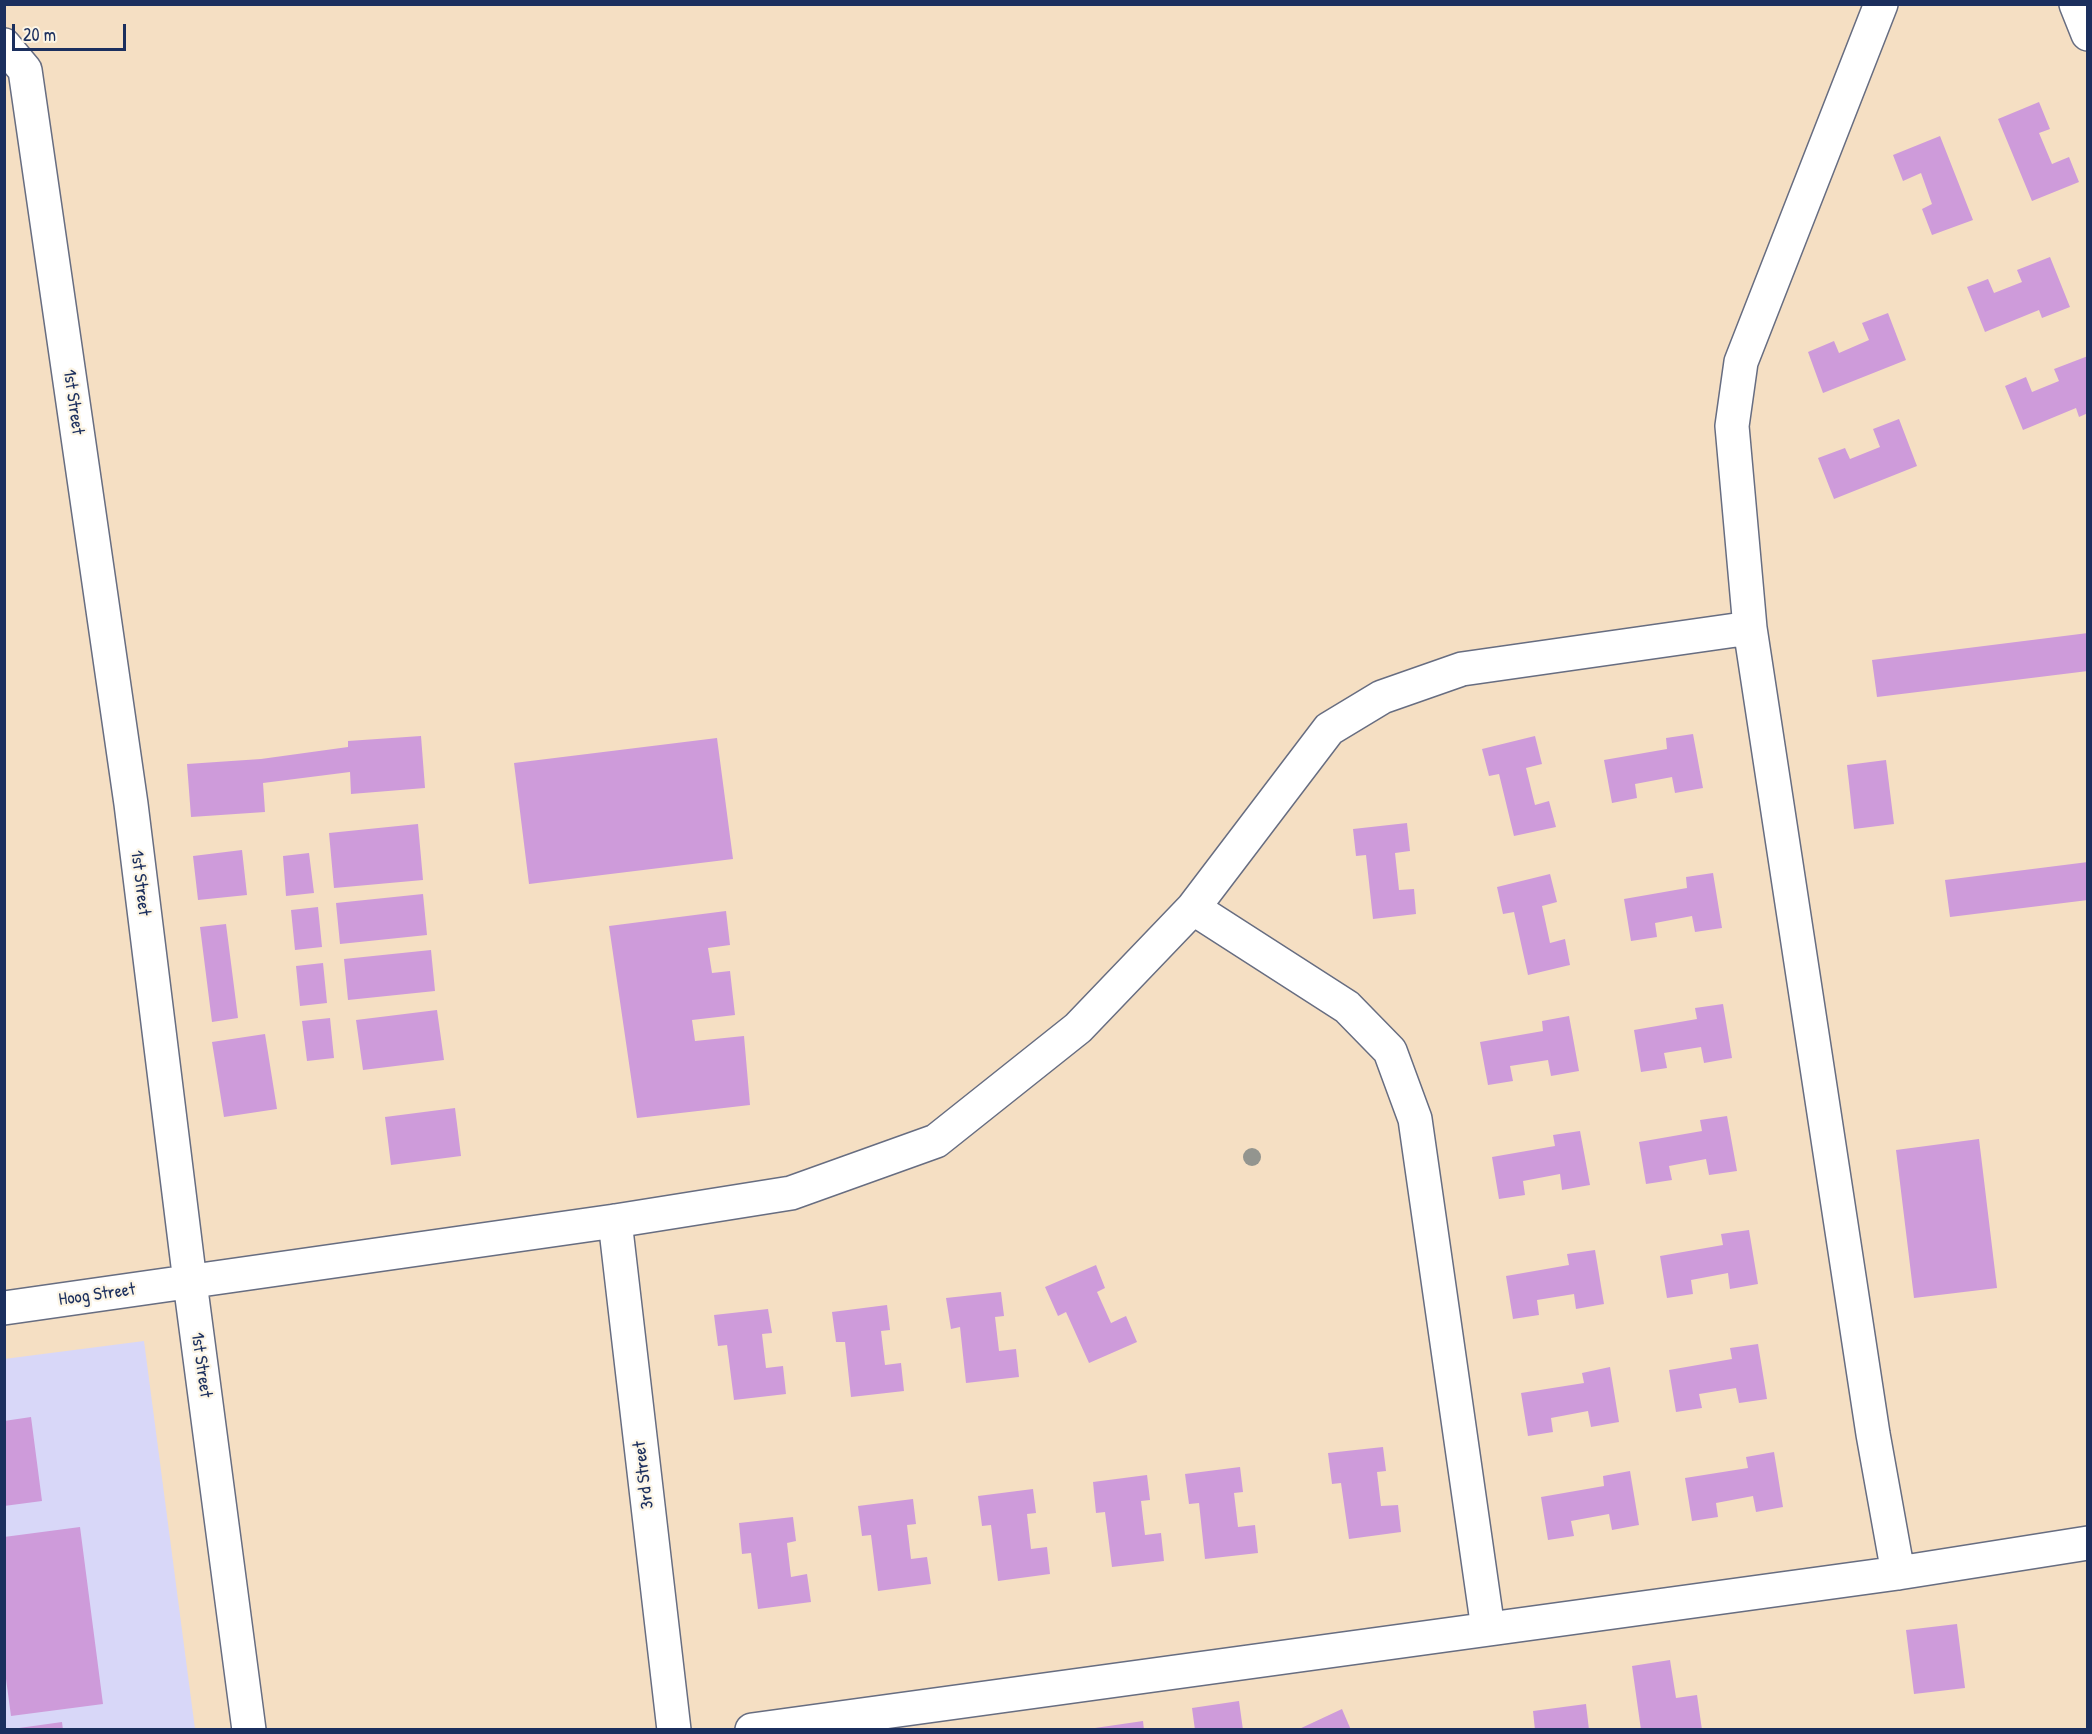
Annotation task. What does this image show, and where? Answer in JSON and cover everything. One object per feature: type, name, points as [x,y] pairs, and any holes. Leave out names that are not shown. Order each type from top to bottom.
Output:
[{"type":"street","points":[[1881,4],[1741,362],[1732,426],[1750,628],[1874,1434],[1898,1573]]},
{"type":"street","points":[[2076,4],[2088,34]]},
{"type":"street","name":"1st Street","points":[[4,45],[25,70],[27,82],[131,804],[190,1282],[249,1730]]},
{"type":"street","name":"Hoog Street","points":[[4,1308],[615,1221],[792,1193],[936,1141],[1078,1028],[1193,908],[1329,729],[1382,697],[1462,669],[1750,628]]},
{"type":"street","points":[[1193,908],[1347,1007],[1390,1051],[1415,1119],[1488,1629]]},
{"type":"street","name":"3rd Street","points":[[615,1221],[674,1730]]},
{"type":"street","points":[[752,1730],[1898,1573],[2088,1543]]},
{"type":"shaded area","points":[[144,1341],[195,1729],[5,1729],[4,1359]]},
{"type":"building","points":[[2039,102],[2050,129],[2039,133],[2052,164],[2069,157],[2079,182],[2032,201],[1998,119]]},
{"type":"building","points":[[1940,136],[1973,220],[1932,235],[1922,209],[1932,204],[1921,173],[1903,181],[1893,155]]},
{"type":"building","points":[[2050,257],[2070,307],[2042,318],[2039,310],[1985,332],[1967,287],[1988,279],[1994,293],[2022,282],[2017,270]]},
{"type":"building","points":[[1888,313],[1906,360],[1823,393],[1808,352],[1834,341],[1839,353],[1869,340],[1862,323]]},
{"type":"building","points":[[2088,356],[2088,413],[2079,417],[2076,408],[2023,430],[2005,386],[2026,377],[2032,392],[2059,381],[2054,369]]},
{"type":"building","points":[[1899,419],[1917,466],[1834,499],[1818,458],[1845,448],[1850,459],[1880,447],[1873,429]]},
{"type":"building","points":[[2088,633],[2088,671],[1877,697],[1872,660]]},
{"type":"building","points":[[1693,734],[1703,788],[1675,793],[1672,777],[1635,784],[1637,798],[1612,803],[1604,760],[1667,749],[1666,738]]},
{"type":"building","points":[[421,736],[425,788],[351,794],[350,772],[263,783],[265,812],[191,817],[187,764],[261,759],[348,747],[348,741]]},
{"type":"building","points":[[1535,736],[1542,764],[1526,768],[1535,805],[1549,801],[1556,827],[1514,836],[1499,774],[1489,776],[1482,749]]},
{"type":"building","points":[[717,738],[733,859],[529,884],[514,763]]},
{"type":"building","points":[[1886,760],[1894,824],[1854,829],[1847,765]]},
{"type":"building","points":[[1407,823],[1410,851],[1395,853],[1399,890],[1414,889],[1416,914],[1373,919],[1366,855],[1356,856],[1353,829]]},
{"type":"building","points":[[418,824],[423,880],[334,888],[329,833]]},
{"type":"building","points":[[242,850],[247,895],[198,900],[193,856]]},
{"type":"building","points":[[309,853],[314,893],[286,896],[283,856]]},
{"type":"building","points":[[2088,862],[2088,900],[1950,917],[1945,880]]},
{"type":"building","points":[[1713,873],[1722,928],[1695,932],[1692,916],[1655,923],[1657,937],[1631,941],[1624,899],[1687,888],[1686,877]]},
{"type":"building","points":[[1550,874],[1557,902],[1542,906],[1550,943],[1565,939],[1570,965],[1528,975],[1514,912],[1503,914],[1497,887]]},
{"type":"building","points":[[423,894],[427,935],[340,944],[336,903]]},
{"type":"building","points":[[318,907],[322,947],[295,950],[291,910]]},
{"type":"building","points":[[726,911],[730,945],[708,948],[712,973],[730,971],[735,1015],[692,1020],[695,1041],[744,1036],[750,1105],[637,1118],[609,926]]},
{"type":"building","points":[[226,924],[238,1018],[212,1022],[200,927]]},
{"type":"building","points":[[431,950],[435,991],[348,1000],[344,959]]},
{"type":"building","points":[[323,963],[327,1003],[300,1006],[296,966]]},
{"type":"building","points":[[1723,1004],[1732,1058],[1704,1063],[1701,1047],[1664,1053],[1667,1068],[1641,1072],[1634,1030],[1697,1019],[1695,1008]]},
{"type":"building","points":[[437,1010],[444,1060],[363,1070],[356,1020]]},
{"type":"building","points":[[1569,1016],[1579,1071],[1551,1076],[1548,1060],[1510,1066],[1513,1081],[1488,1085],[1480,1042],[1543,1031],[1542,1021]]},
{"type":"building","points":[[330,1018],[334,1058],[307,1061],[302,1021]]},
{"type":"building","points":[[265,1034],[277,1109],[224,1117],[212,1042]]},
{"type":"building","points":[[455,1108],[461,1156],[391,1165],[385,1117]]},
{"type":"building","points":[[1727,1116],[1737,1171],[1709,1175],[1706,1159],[1669,1166],[1672,1180],[1646,1184],[1639,1142],[1702,1131],[1700,1120]]},
{"type":"building","points":[[1580,1131],[1590,1185],[1562,1190],[1560,1174],[1523,1181],[1525,1195],[1499,1199],[1492,1157],[1555,1146],[1553,1135]]},
{"type":"building","points":[[1979,1139],[1997,1288],[1914,1298],[1896,1150]]},
{"type":"building","points":[[1749,1230],[1758,1284],[1730,1289],[1728,1273],[1691,1280],[1693,1294],[1667,1298],[1660,1256],[1723,1245],[1721,1234]]},
{"type":"building","points":[[1595,1250],[1604,1304],[1576,1309],[1574,1294],[1537,1300],[1539,1315],[1513,1319],[1506,1276],[1569,1265],[1567,1254]]},
{"type":"building","points":[[1096,1265],[1105,1288],[1097,1292],[1111,1323],[1126,1316],[1137,1342],[1089,1363],[1066,1312],[1058,1316],[1045,1287]]},
{"type":"building","points":[[1001,1292],[1004,1316],[995,1317],[999,1351],[1016,1349],[1019,1377],[966,1383],[960,1327],[951,1329],[946,1298]]},
{"type":"building","points":[[887,1305],[890,1330],[881,1331],[885,1365],[901,1363],[904,1391],[851,1397],[845,1342],[836,1342],[832,1312]]},
{"type":"building","points":[[768,1309],[772,1333],[762,1334],[766,1368],[783,1366],[786,1394],[734,1400],[727,1345],[718,1346],[714,1315]]},
{"type":"building","points":[[1758,1344],[1767,1399],[1739,1403],[1736,1388],[1699,1394],[1702,1408],[1676,1412],[1669,1370],[1732,1359],[1730,1348]]},
{"type":"building","points":[[1610,1367],[1619,1422],[1591,1427],[1588,1411],[1551,1418],[1553,1432],[1528,1436],[1521,1393],[1584,1383],[1582,1373]]},
{"type":"building","points":[[31,1417],[42,1501],[4,1506],[4,1421]]},
{"type":"building","points":[[1383,1447],[1386,1471],[1377,1472],[1381,1506],[1398,1505],[1401,1532],[1349,1539],[1341,1483],[1332,1484],[1328,1453]]},
{"type":"building","points":[[1774,1452],[1783,1507],[1756,1512],[1753,1496],[1716,1503],[1718,1517],[1692,1521],[1685,1478],[1748,1468],[1746,1457]]},
{"type":"building","points":[[1240,1467],[1243,1492],[1234,1493],[1238,1527],[1255,1525],[1258,1553],[1205,1559],[1199,1503],[1189,1504],[1185,1474]]},
{"type":"building","points":[[1630,1471],[1639,1525],[1612,1530],[1609,1514],[1571,1521],[1574,1536],[1548,1540],[1541,1497],[1604,1486],[1603,1476]]},
{"type":"building","points":[[1147,1475],[1150,1500],[1141,1501],[1145,1535],[1161,1533],[1164,1561],[1112,1567],[1105,1512],[1096,1513],[1093,1482]]},
{"type":"building","points":[[1033,1489],[1036,1513],[1027,1514],[1031,1549],[1047,1547],[1050,1574],[998,1581],[991,1525],[982,1526],[978,1496]]},
{"type":"building","points":[[913,1499],[916,1524],[907,1525],[911,1559],[927,1557],[931,1584],[878,1591],[871,1535],[862,1536],[858,1506]]},
{"type":"building","points":[[793,1517],[796,1541],[787,1543],[791,1577],[807,1574],[811,1602],[758,1609],[751,1553],[742,1554],[739,1523]]},
{"type":"building","points":[[80,1527],[103,1704],[11,1716],[4,1664],[4,1537]]},
{"type":"building","points":[[1957,1624],[1965,1688],[1914,1694],[1906,1630]]},
{"type":"building","points":[[1670,1660],[1676,1698],[1697,1695],[1702,1730],[1641,1730],[1632,1666]]},
{"type":"building","points":[[1239,1701],[1243,1730],[1195,1730],[1192,1708]]},
{"type":"building","points":[[1586,1704],[1589,1730],[1535,1730],[1533,1711]]},
{"type":"building","points":[[1342,1709],[1351,1730],[1297,1730]]},
{"type":"building","points":[[1143,1721],[1144,1730],[1095,1730],[1095,1728]]},
{"type":"building","points":[[62,1722],[63,1730],[19,1730],[19,1728]]}]
